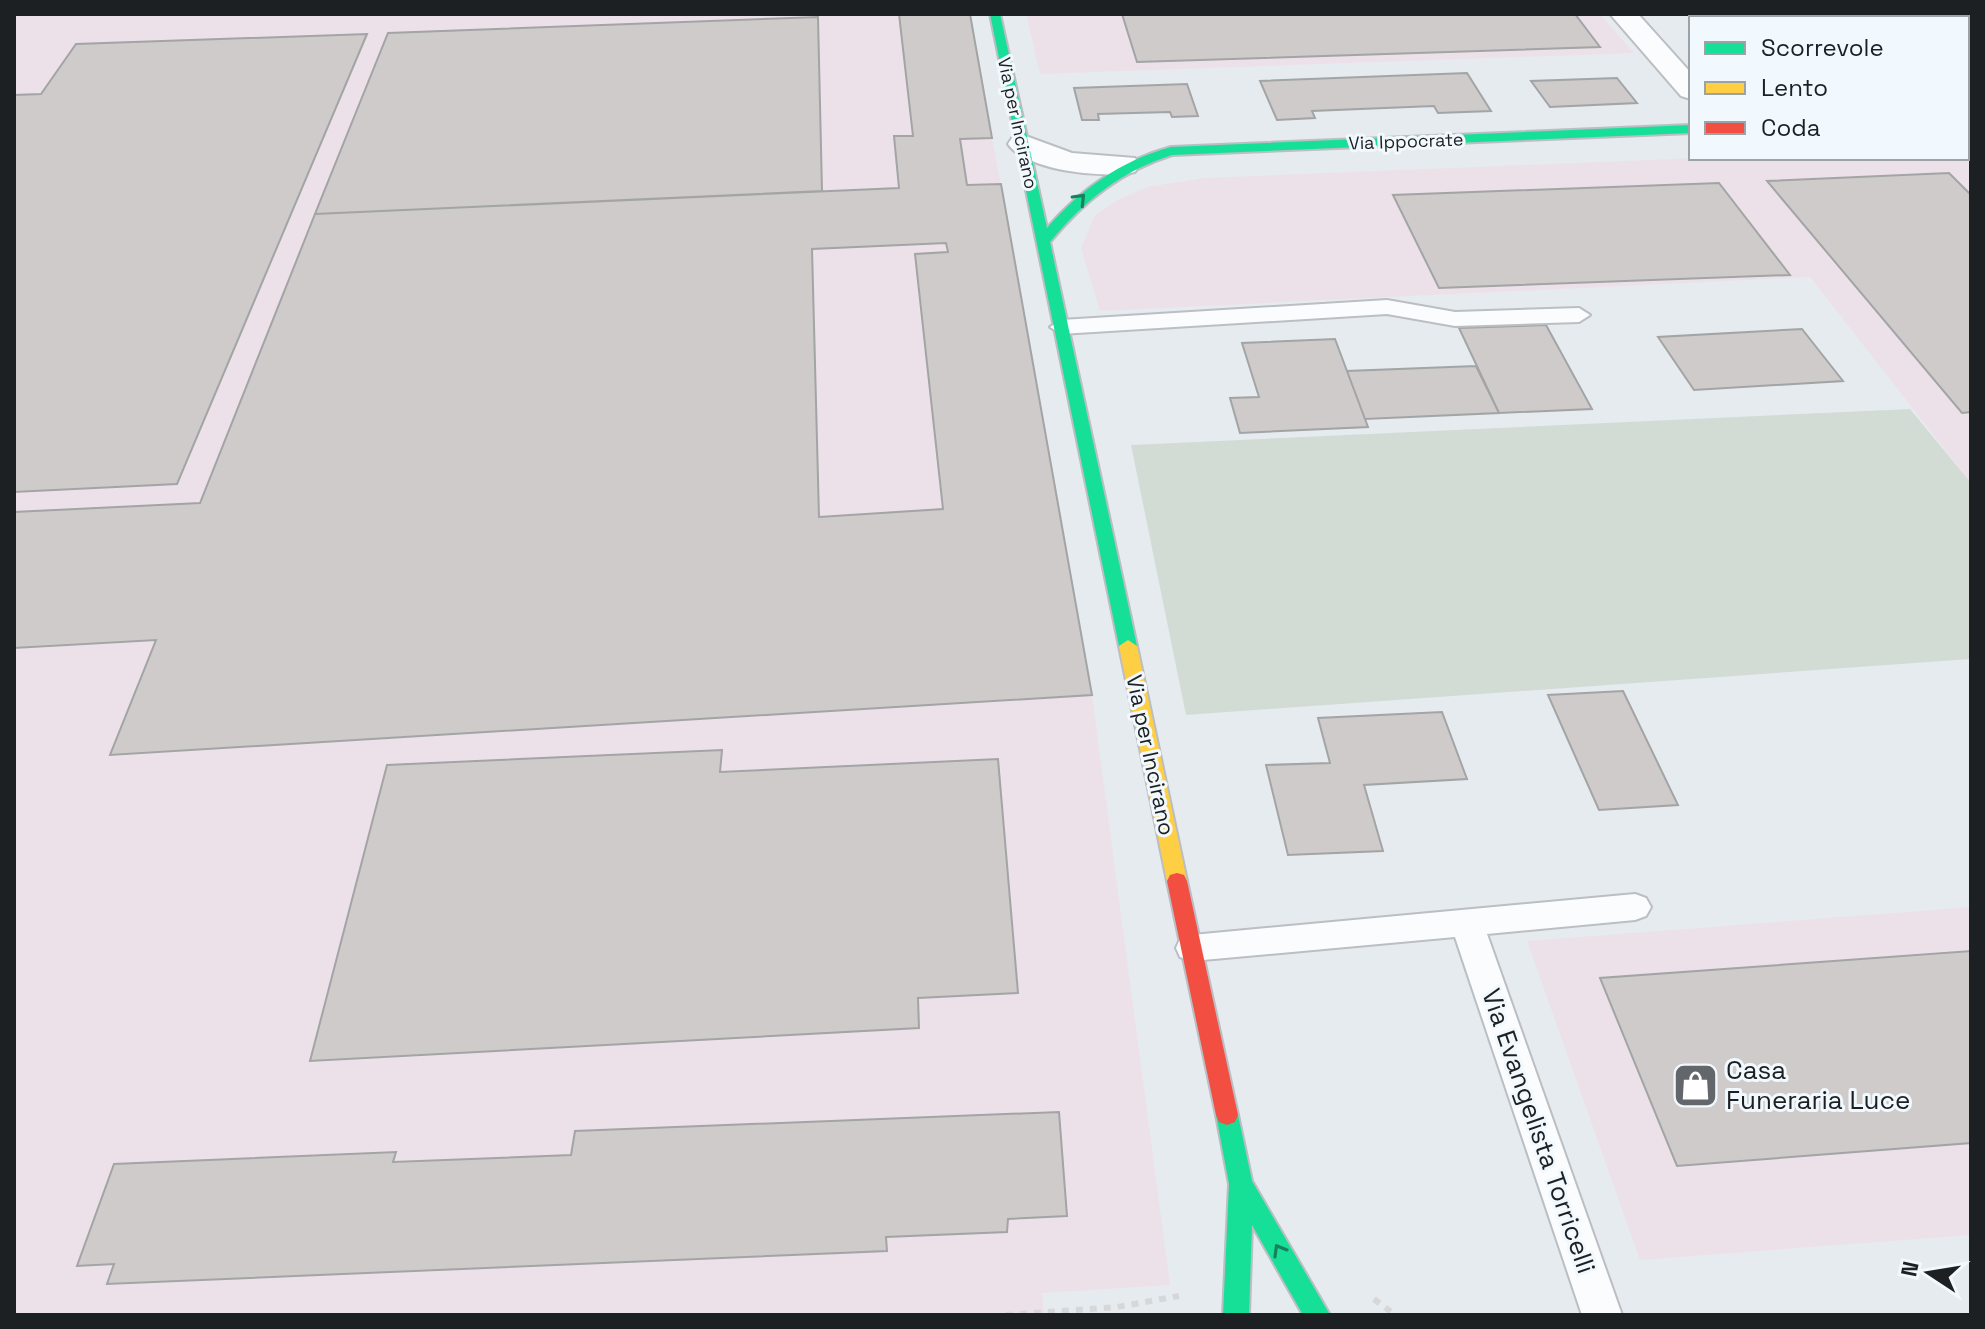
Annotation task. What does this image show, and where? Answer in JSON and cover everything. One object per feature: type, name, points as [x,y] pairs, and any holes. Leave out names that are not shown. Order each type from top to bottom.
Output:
[{"type":"street","name":"Via per Incirano","points":[[995,14],[1241,1184],[1236,1315]]},
{"type":"street","points":[[1623,14],[1689,88]]},
{"type":"street","name":"Via Ippocrate","points":[[1023,144],[1046,156],[1100,167],[1124,165],[1171,151],[1689,129]]},
{"type":"street","name":"Via Ippocrate","points":[[1043,241],[1094,184],[1124,165]]},
{"type":"street","name":"Via per Incirano","points":[[1241,1184],[1317,1315]]},
{"type":"lane","points":[[1061,327],[1387,307],[1455,319],[1579,315]]},
{"type":"lane","points":[[1192,948],[1471,935],[1635,907]]},
{"type":"lane","name":"Via Evangelista Torricelli","points":[[1471,935],[1602,1315]]},
{"type":"shaded area","points":[[14,14],[970,14],[1092,695],[1170,1285],[1042,1293],[1044,1315],[14,1315]]},
{"type":"shaded area","points":[[1026,14],[1600,14],[1634,53],[1040,74]]},
{"type":"shaded area","points":[[1971,149],[1971,483],[1810,277],[1100,311],[1081,248],[1095,215],[1147,187],[1204,178],[1689,158],[1969,160]]},
{"type":"shaded area","points":[[1910,409],[1971,483],[1971,659],[1186,715],[1131,445]]},
{"type":"shaded area","points":[[1971,907],[1971,1235],[1640,1260],[1527,941]]},
{"type":"building","points":[[899,14],[970,14],[992,138],[960,139],[967,185],[1001,184],[1092,695],[110,755],[156,640],[14,648],[14,512],[200,503],[315,214],[899,188],[894,136],[913,136]],"holes":[[[946,243],[948,252],[915,254],[943,509],[819,517],[812,249]]]},
{"type":"building","points":[[1122,14],[1575,14],[1600,47],[1137,62]]},
{"type":"building","points":[[1711,14],[1813,16],[1712,16]]},
{"type":"building","points":[[818,17],[822,191],[315,214],[388,33]]},
{"type":"building","points":[[367,34],[177,484],[14,492],[14,95],[41,94],[76,44]]},
{"type":"building","points":[[1467,73],[1491,111],[1438,113],[1434,106],[1312,111],[1315,118],[1277,120],[1260,81]]},
{"type":"building","points":[[1617,78],[1637,103],[1550,107],[1531,81]]},
{"type":"building","points":[[1187,84],[1198,116],[1172,117],[1170,112],[1098,114],[1099,120],[1082,120],[1074,88]]},
{"type":"building","points":[[1949,173],[1971,195],[1971,412],[1962,413],[1767,181]]},
{"type":"building","points":[[1719,183],[1790,275],[1439,288],[1393,195]]},
{"type":"building","points":[[1546,325],[1592,409],[1499,413],[1459,328]]},
{"type":"building","points":[[1802,329],[1843,381],[1694,390],[1658,337]]},
{"type":"building","points":[[1335,339],[1368,427],[1240,433],[1230,398],[1259,397],[1242,343]]},
{"type":"building","points":[[1476,366],[1499,413],[1365,419],[1347,371]]},
{"type":"building","points":[[1623,691],[1678,805],[1599,810],[1548,695]]},
{"type":"building","points":[[1442,712],[1467,779],[1364,785],[1383,851],[1288,855],[1266,765],[1330,763],[1318,718]]},
{"type":"building","points":[[722,750],[720,772],[998,759],[1018,993],[918,998],[919,1028],[310,1061],[387,765]]},
{"type":"building","points":[[1971,951],[1971,1143],[1677,1166],[1600,978]]},
{"type":"building","points":[[1059,1112],[1067,1216],[1008,1219],[1007,1232],[886,1237],[887,1251],[107,1284],[114,1264],[77,1266],[114,1164],[396,1152],[393,1162],[571,1155],[575,1131]]},
{"type":"traffic: fast","points":[[995,14],[1128,646]]},
{"type":"traffic: fast","points":[[1043,241],[1071,210],[1115,174],[1171,151],[1689,129]]},
{"type":"traffic: fast","points":[[1227,1115],[1241,1184],[1236,1315]]},
{"type":"traffic: fast","points":[[1241,1184],[1317,1315]]},
{"type":"traffic: slow","points":[[1128,646],[1177,881]]},
{"type":"traffic: jam","points":[[1177,881],[1227,1115]]},
{"type":"place","name":"Casa Funeraria Luce","points":[[1695,1085]]}]
